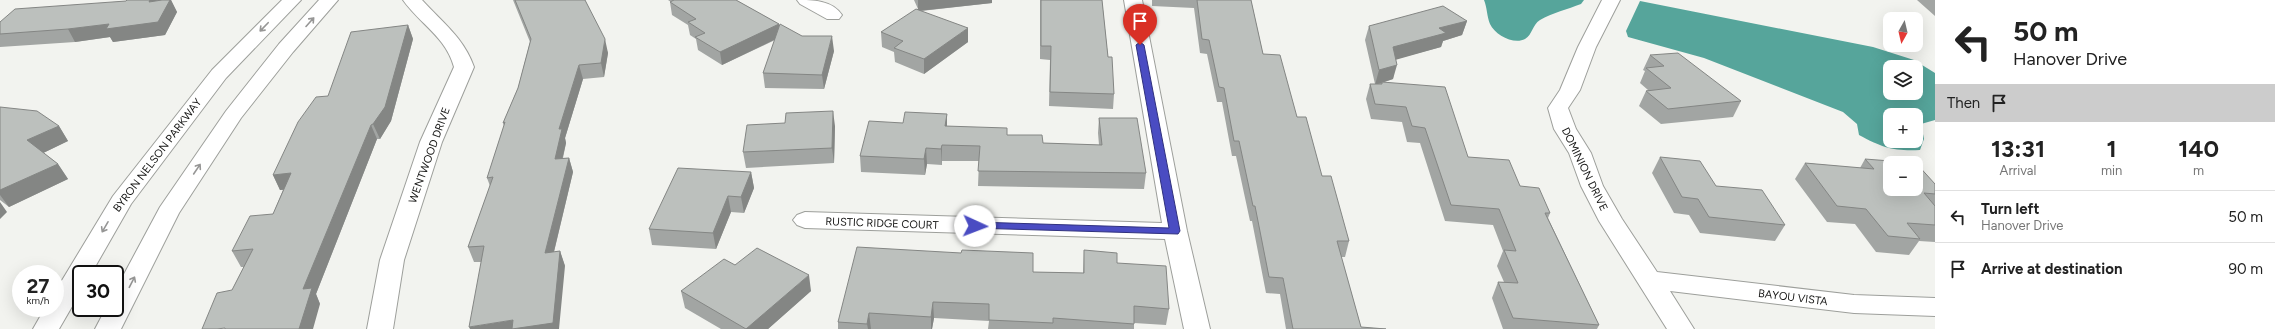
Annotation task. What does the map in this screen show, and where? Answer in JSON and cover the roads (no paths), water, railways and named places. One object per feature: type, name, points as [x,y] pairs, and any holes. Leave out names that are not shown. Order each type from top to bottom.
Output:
[{"type":"street","name":"BYRON NELSON PARKWAY","points":[[46,329],[121,200],[219,74],[292,0]]},
{"type":"street","points":[[108,329],[168,212],[233,115],[286,48],[329,0]]},
{"type":"street","name":"WENTWOOD DRIVE","points":[[380,329],[392,260],[431,142],[464,67],[462,54],[454,42],[412,0]]},
{"type":"street","points":[[806,0],[833,15]]},
{"type":"street","points":[[1133,0],[1175,231],[1197,329]]},
{"type":"street","name":"DOMINION DRIVE","points":[[1610,0],[1587,47],[1570,90],[1558,108],[1565,129],[1580,153],[1592,186],[1611,221],[1682,329]]},
{"type":"street","name":"RUSTIC RIDGE COURT","points":[[805,220],[1175,231]]},
{"type":"street","name":"BAYOU VISTA","points":[[1651,280],[1854,304],[1935,307]]},
{"type":"water","points":[[1484,0],[1584,0],[1581,4],[1540,20],[1535,24],[1528,37],[1521,41],[1516,41],[1505,38],[1492,28]]},
{"type":"water","points":[[1640,1],[1873,47],[1883,50],[1883,52],[1889,52],[1914,60],[1883,60],[1883,100],[1923,100],[1923,66],[1935,73],[1935,120],[1923,123],[1923,108],[1883,108],[1883,146],[1859,135],[1857,124],[1843,112],[1704,58],[1628,37],[1626,31]]},
{"type":"water","points":[[1888,148],[1921,148],[1920,150]]}]
